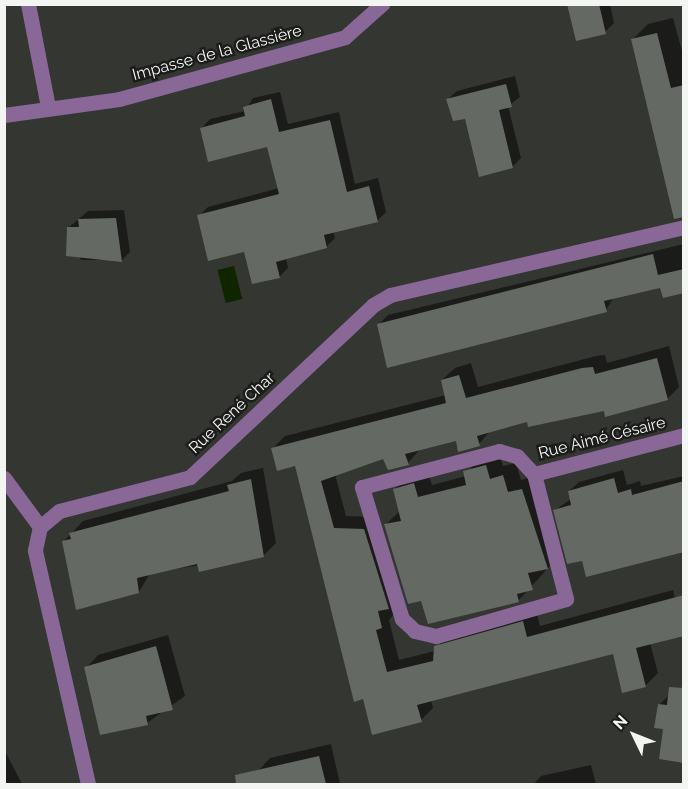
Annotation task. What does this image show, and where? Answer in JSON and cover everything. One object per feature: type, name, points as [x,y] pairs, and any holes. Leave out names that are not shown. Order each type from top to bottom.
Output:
[{"type":"street","points":[[28,4],[48,107]]},
{"type":"street","name":"Impasse de la Glassière","points":[[4,115],[48,107],[119,99],[345,37],[382,4]]},
{"type":"street","name":"Rue René Char","points":[[40,527],[59,511],[190,477],[373,305],[390,295],[684,227]]},
{"type":"street","name":"Rue Aimé Césaire","points":[[534,474],[684,435]]},
{"type":"street","name":"Rue Aimé Césaire","points":[[499,451],[516,456],[534,474],[566,599],[436,636],[415,631],[402,619],[362,488],[499,451]]},
{"type":"street","points":[[4,478],[40,527],[35,550],[88,784]]},
{"type":"shaded area","points":[[234,266],[242,299],[226,303],[218,270]]},
{"type":"building","points":[[567,4],[599,4],[606,34],[576,41]]},
{"type":"building","points":[[657,33],[671,88],[684,85],[684,217],[674,219],[631,39]]},
{"type":"building","points":[[506,84],[512,107],[499,110],[513,168],[479,177],[465,119],[453,121],[446,99]]},
{"type":"building","points":[[271,99],[279,132],[330,120],[347,192],[369,186],[378,222],[324,235],[327,248],[276,262],[280,278],[252,284],[244,252],[208,261],[197,215],[279,194],[267,147],[208,162],[200,128],[245,116],[243,107]]},
{"type":"building","points":[[116,218],[122,262],[66,256],[67,227],[79,227],[78,219]]},
{"type":"building","points":[[653,254],[658,275],[684,269],[684,293],[663,298],[660,288],[604,301],[607,312],[387,368],[377,324]]},
{"type":"building","points":[[657,358],[668,400],[605,417],[604,411],[528,427],[527,422],[477,436],[480,446],[458,452],[456,441],[405,454],[409,465],[388,470],[383,459],[321,481],[334,528],[364,529],[389,609],[378,611],[382,628],[376,630],[387,672],[433,661],[434,646],[523,621],[527,637],[684,595],[684,636],[636,648],[646,687],[622,693],[613,654],[417,705],[422,722],[372,735],[363,699],[354,702],[295,466],[277,471],[271,448],[446,403],[441,380],[459,375],[466,398],[582,368],[593,367],[595,374]]},
{"type":"building","points":[[486,465],[490,479],[503,475],[508,492],[522,489],[548,569],[528,573],[533,590],[517,594],[519,602],[428,624],[421,601],[408,604],[384,524],[401,521],[393,489],[414,483],[418,497],[466,485],[463,471]]},
{"type":"building","points":[[614,478],[618,493],[631,489],[632,495],[684,481],[684,552],[586,577],[582,561],[567,564],[553,510],[571,505],[568,491]]},
{"type":"building","points":[[251,479],[264,557],[199,572],[197,564],[137,578],[139,593],[76,610],[62,541],[71,539],[69,533],[229,491],[227,485]]},
{"type":"building","points":[[156,646],[173,710],[146,716],[148,725],[100,735],[84,667]]},
{"type":"building","points":[[669,687],[684,688],[684,763],[659,759],[663,729],[654,728],[658,704],[667,705]]},
{"type":"building","points":[[319,756],[326,784],[236,784],[235,775]]}]
